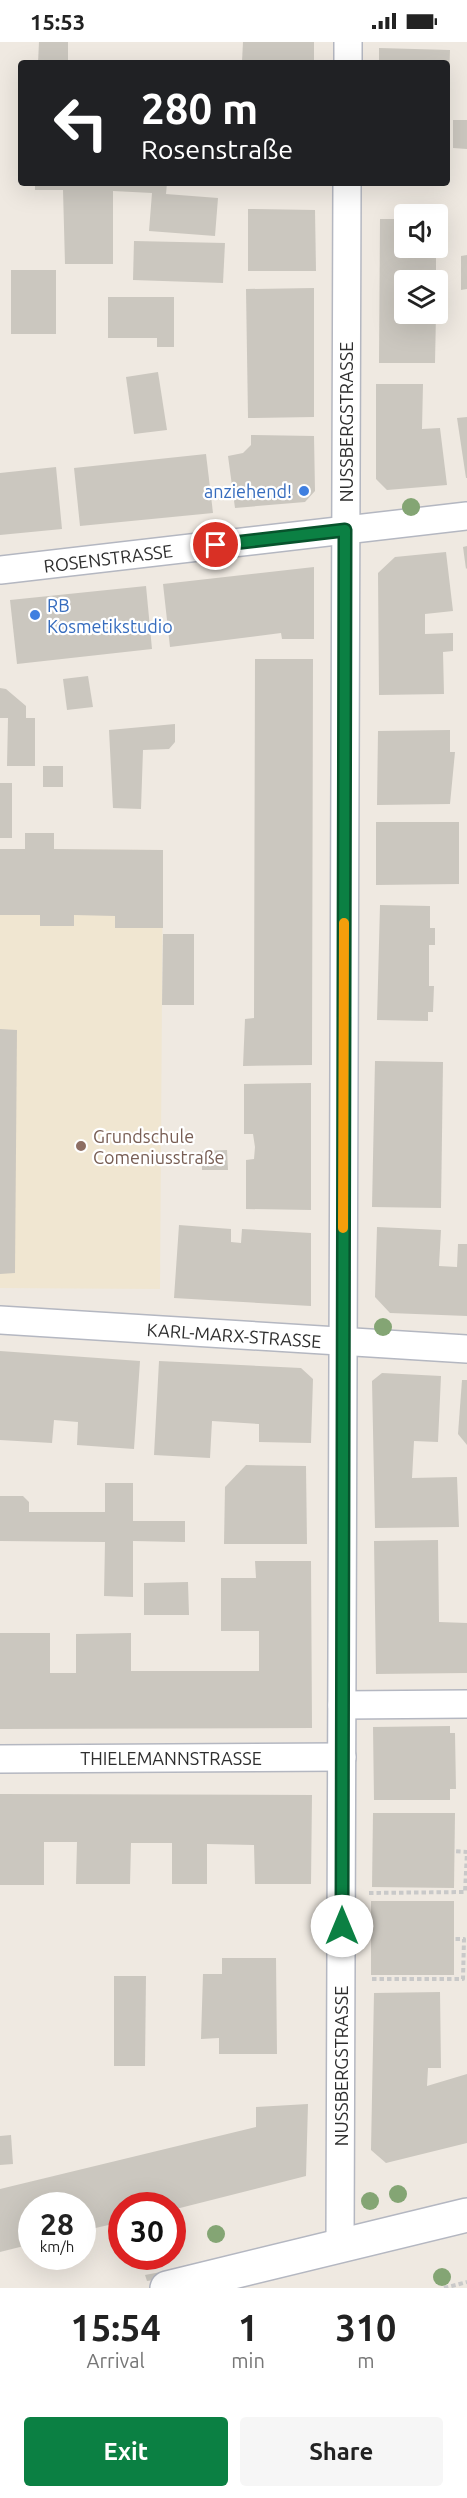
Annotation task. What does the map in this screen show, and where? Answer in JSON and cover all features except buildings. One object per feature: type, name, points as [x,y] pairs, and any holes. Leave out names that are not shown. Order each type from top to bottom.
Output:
[{"type":"street","points":[[348,42],[348,60]]},
{"type":"street","name":"NUSSBERGSTRASSE","points":[[340,2246],[347,186]]},
{"type":"street","name":"ROSENSTRASSE","points":[[0,570],[467,516]]},
{"type":"street","name":"KARL-MARX-STRASSE","points":[[0,1320],[467,1349]]},
{"type":"street","points":[[342,1705],[467,1704]]},
{"type":"street","name":"THIELEMANNSTRASSE","points":[[0,1759],[342,1757]]},
{"type":"street","points":[[167,2288],[467,2215]]},
{"type":"path","points":[[365,1893],[465,1892],[467,1852],[454,1851]]},
{"type":"path","points":[[365,1979],[463,1979],[464,1939],[454,1939]]},
{"type":"path","points":[[444,2288],[467,2282]]},
{"type":"shaded area","name":"Grundschule Comeniusstraße","points":[[0,849],[163,850],[160,1289],[0,1288]]},
{"type":"slow traffic","points":[[343,1228],[344,923]]},
{"type":"place","name":"anziehend!","points":[[304,491]]},
{"type":"place","name":"RB Kosmetikstudio","points":[[35,615]]},
{"type":"place","name":"Grundschule Comeniusstraße","points":[[81,1146]]},
{"type":"route","points":[[216,545],[345,530],[342,1926]]}]
